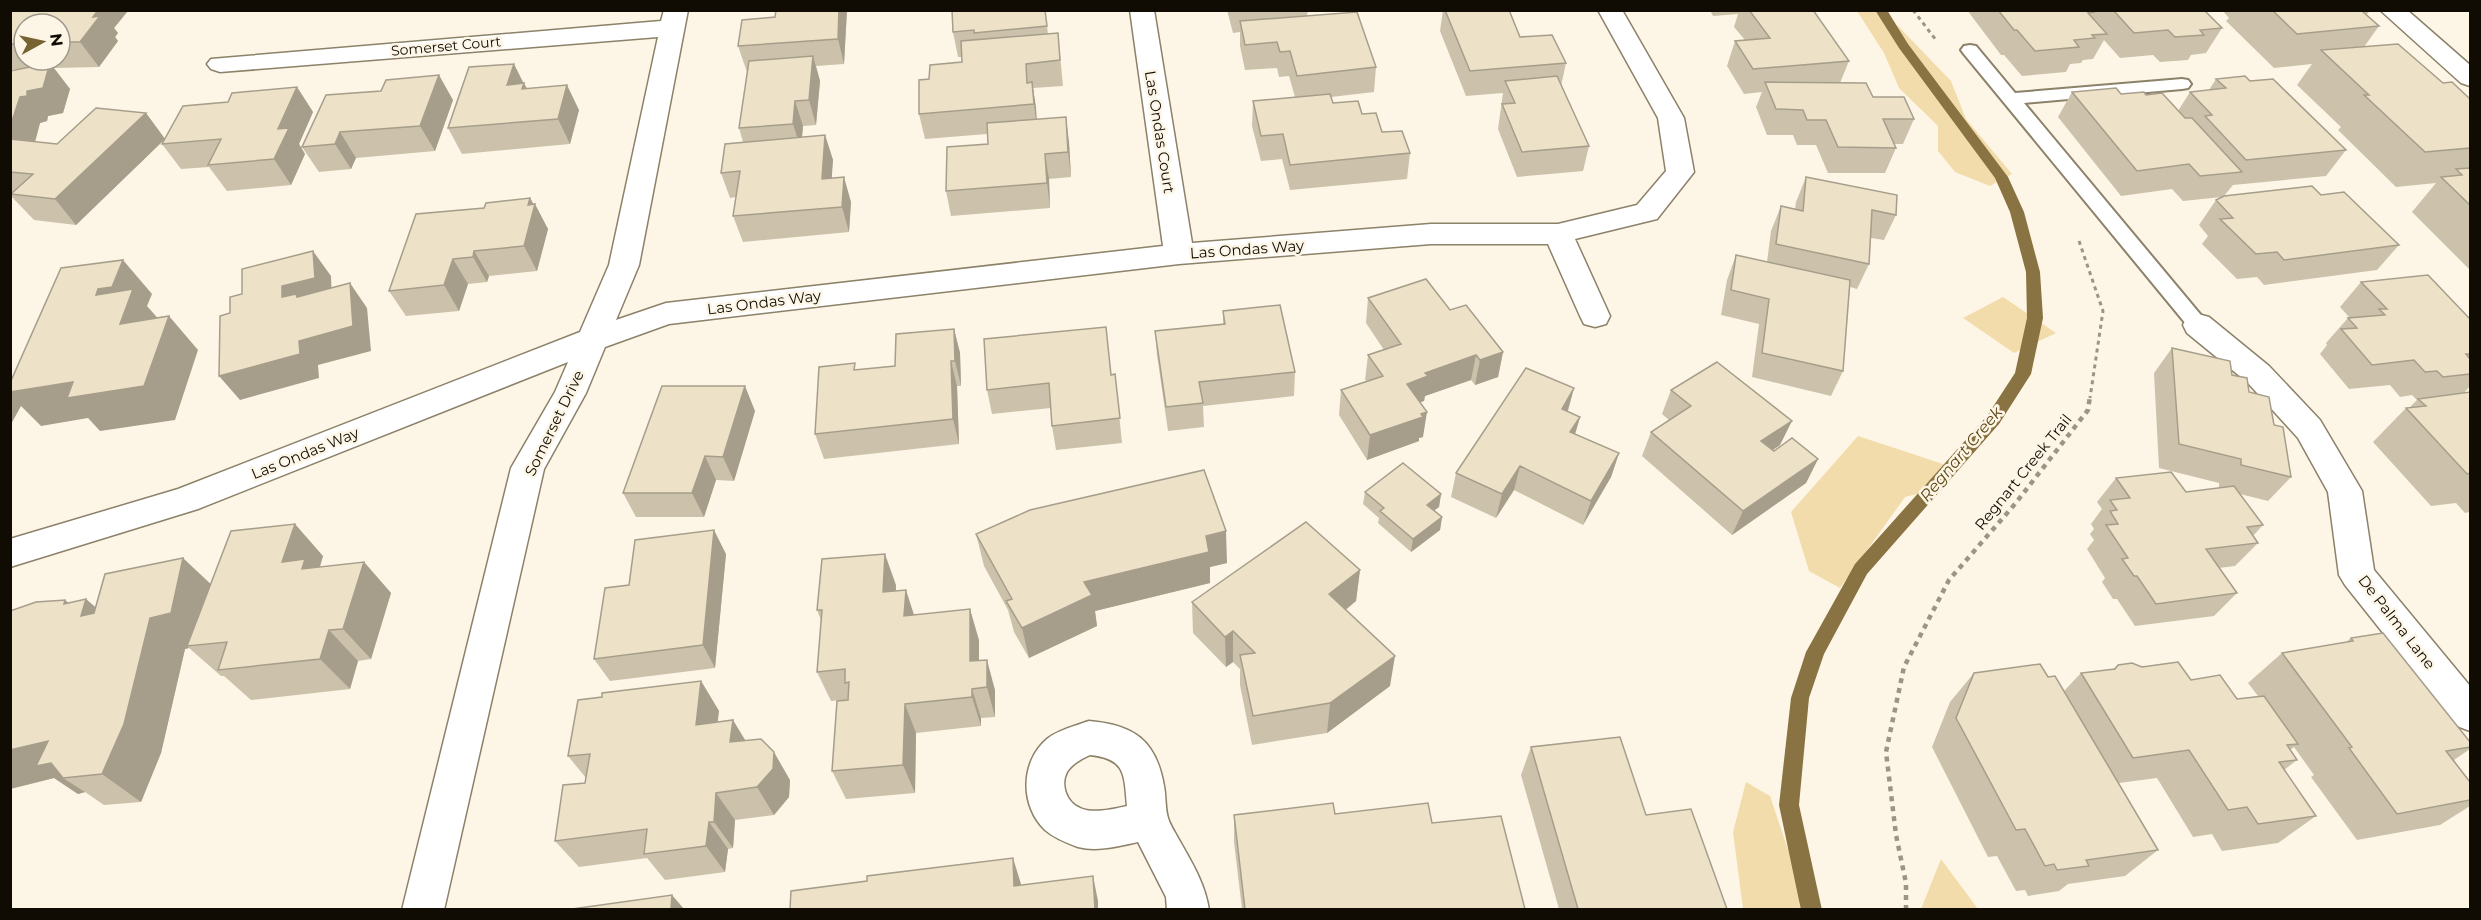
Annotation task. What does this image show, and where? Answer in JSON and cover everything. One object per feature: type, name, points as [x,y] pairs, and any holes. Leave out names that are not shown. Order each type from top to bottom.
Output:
[{"type":"street","name":"Las Ondas Court","points":[[1142,10],[1179,254]]},
{"type":"street","name":"Las Ondas Way","points":[[10,553],[186,500],[594,339],[675,312],[1179,254],[1431,234],[1558,234],[1647,212],[1680,172],[1671,118],[1610,10]]},
{"type":"street","points":[[2392,10],[2470,78]]},
{"type":"street","name":"Somerset Court","points":[[220,64],[674,19]]},
{"type":"street","name":"Somerset Drive","points":[[423,909],[528,468],[570,393],[624,265],[674,19]]},
{"type":"street","points":[[1558,234],[1595,316]]},
{"type":"street","name":"De Palma Lane","points":[[2198,325],[2258,374],[2309,429],[2345,491],[2358,575],[2470,714]]},
{"type":"street","points":[[1149,820],[1186,894],[1188,909]]},
{"type":"lane","points":[[1970,50],[2198,325]]},
{"type":"lane","points":[[2010,99],[2182,84]]},
{"type":"path","points":[[1913,10],[1941,46]]},
{"type":"path","name":"Regnart Creek Trail","points":[[1906,909],[1906,883],[1896,835],[1886,752],[1904,667],[1949,580],[2015,504],[2088,410],[2103,311],[2078,239]]},
{"type":"shaded area","points":[[1857,11],[1874,11],[1899,27],[1951,81],[1966,119],[2012,174],[1990,186],[1955,172],[1938,151],[1938,126],[1899,88],[1884,53]]},
{"type":"shaded area","points":[[2003,297],[2056,333],[2014,353],[1963,318]]},
{"type":"shaded area","points":[[1858,436],[1946,465],[1949,486],[1905,497],[1840,588],[1809,571],[1791,512]]},
{"type":"shaded area","points":[[1746,782],[1770,796],[1797,876],[1800,909],[1743,909],[1733,832]]},
{"type":"shaded area","points":[[1941,859],[1978,909],[1921,909]]},
{"type":"building","points":[[10,10],[98,10],[93,17],[100,16],[80,42],[72,42],[72,12],[12,12],[12,44],[10,44]]},
{"type":"building","points":[[776,10],[839,10],[838,39],[738,46],[742,20],[775,17]]},
{"type":"building","points":[[952,10],[1045,10],[1047,26],[974,33],[974,30],[953,32]]},
{"type":"building","points":[[1445,10],[1509,10],[1520,37],[1552,35],[1566,63],[1470,71]]},
{"type":"building","points":[[1749,10],[1813,10],[1849,61],[1753,69],[1735,41],[1770,38]]},
{"type":"building","points":[[1998,10],[2092,10],[2094,12],[2088,13],[2107,34],[2074,40],[2079,47],[2035,51]]},
{"type":"building","points":[[2107,10],[2204,10],[2222,28],[2200,30],[2204,35],[2175,37],[2168,30],[2134,33],[2114,11]]},
{"type":"building","points":[[2272,10],[2369,10],[2362,11],[2379,26],[2297,34]]},
{"type":"building","points":[[1357,12],[1376,67],[1297,76],[1290,51],[1280,52],[1277,42],[1245,45],[1240,21]]},
{"type":"building","points":[[1058,33],[1060,60],[1026,64],[1027,83],[1032,82],[1034,104],[919,114],[919,80],[929,79],[930,65],[962,62],[961,41]]},
{"type":"building","points":[[2398,44],[2443,83],[2452,82],[2470,99],[2470,148],[2425,152],[2364,95],[2369,95],[2321,50]]},
{"type":"building","points":[[813,56],[809,100],[795,101],[793,124],[739,128],[749,61]]},
{"type":"building","points":[[514,64],[507,85],[524,83],[522,89],[567,85],[558,119],[448,128],[469,67]]},
{"type":"building","points":[[10,71],[47,72],[43,88],[27,91],[27,96],[20,97],[10,127]]},
{"type":"building","points":[[439,75],[420,126],[340,132],[335,144],[302,147],[326,95],[381,91],[386,80]]},
{"type":"building","points":[[1557,76],[1589,146],[1522,152],[1502,104],[1515,103],[1505,81]]},
{"type":"building","points":[[2245,76],[2250,81],[2273,79],[2346,150],[2246,160],[2205,116],[2212,115],[2190,92],[2226,88],[2216,79]]},
{"type":"building","points":[[1765,82],[1866,83],[1873,97],[1904,97],[1914,119],[1883,119],[1896,148],[1838,147],[1826,120],[1807,120],[1803,110],[1776,109]]},
{"type":"building","points":[[297,87],[278,129],[289,128],[274,159],[208,165],[221,139],[162,144],[183,106],[228,102],[232,93]]},
{"type":"building","points":[[2116,88],[2121,94],[2162,93],[2185,118],[2192,118],[2242,172],[2200,176],[2189,164],[2137,171],[2072,92]]},
{"type":"building","points":[[1330,94],[1333,103],[1358,101],[1362,114],[1376,113],[1382,132],[1402,131],[1410,153],[1290,165],[1283,134],[1261,136],[1253,101]]},
{"type":"building","points":[[96,108],[146,113],[55,199],[11,194],[33,174],[10,172],[10,139],[57,144]]},
{"type":"building","points":[[1066,117],[1068,152],[1045,154],[1047,183],[946,191],[947,147],[988,144],[987,123]]},
{"type":"building","points":[[825,135],[822,179],[844,177],[842,207],[733,216],[740,171],[721,173],[725,144]]},
{"type":"building","points":[[2470,168],[2470,205],[2441,177],[2462,175],[2456,169]]},
{"type":"building","points":[[1806,177],[1897,195],[1896,215],[1872,210],[1869,264],[1776,244],[1781,206],[1803,211]]},
{"type":"building","points":[[2312,186],[2321,195],[2344,192],[2399,245],[2284,260],[2277,252],[2256,254],[2220,219],[2233,218],[2216,200],[2224,196]]},
{"type":"building","points":[[530,198],[528,205],[535,204],[524,246],[474,251],[473,257],[453,259],[444,285],[389,291],[416,214],[484,208],[486,203]]},
{"type":"building","points":[[313,251],[315,278],[282,286],[282,297],[296,294],[297,297],[350,283],[353,326],[299,341],[300,354],[219,376],[220,316],[230,313],[230,297],[242,294],[242,269]]},
{"type":"building","points":[[1736,255],[1850,280],[1843,371],[1762,353],[1769,299],[1731,290]]},
{"type":"building","points":[[123,260],[112,287],[98,289],[96,295],[133,289],[120,324],[169,316],[144,386],[67,398],[73,382],[10,392],[10,383],[61,268]]},
{"type":"building","points":[[2428,275],[2470,319],[2470,354],[2466,354],[2470,359],[2470,374],[2443,377],[2437,371],[2425,372],[2414,360],[2372,365],[2341,329],[2357,328],[2348,318],[2385,315],[2379,309],[2387,309],[2361,282]]},
{"type":"building","points":[[1426,279],[1450,310],[1466,305],[1503,352],[1480,360],[1476,355],[1425,373],[1428,376],[1407,384],[1427,412],[1421,414],[1423,417],[1370,435],[1341,390],[1383,376],[1368,355],[1401,344],[1368,298]]},
{"type":"building","points":[[1280,305],[1295,372],[1199,382],[1203,403],[1166,407],[1155,331],[1225,324],[1223,311]]},
{"type":"building","points":[[1106,327],[1111,375],[1115,374],[1120,418],[1052,426],[1049,383],[987,390],[984,339]]},
{"type":"building","points":[[954,329],[955,361],[951,361],[953,419],[815,434],[819,367],[855,363],[854,370],[895,366],[896,334]]},
{"type":"building","points":[[2172,348],[2230,361],[2232,375],[2247,378],[2249,392],[2269,397],[2274,425],[2283,427],[2291,477],[2241,465],[2241,459],[2179,444]]},
{"type":"building","points":[[1717,362],[1792,421],[1761,441],[1774,451],[1792,438],[1818,459],[1743,511],[1651,432],[1691,406],[1671,390]]},
{"type":"building","points":[[1526,368],[1574,388],[1562,409],[1580,417],[1570,432],[1619,453],[1591,501],[1520,466],[1502,494],[1456,473]]},
{"type":"building","points":[[662,386],[745,386],[723,457],[705,456],[692,493],[623,493]]},
{"type":"building","points":[[2470,392],[2470,473],[2467,474],[2406,408],[2426,406],[2418,399]]},
{"type":"building","points":[[1403,463],[1441,494],[1427,505],[1442,517],[1413,539],[1380,511],[1384,508],[1365,492]]},
{"type":"building","points":[[1204,470],[1226,531],[1206,536],[1209,552],[1084,582],[1092,595],[1022,628],[1006,601],[1012,599],[976,534],[1030,510]]},
{"type":"building","points":[[2171,472],[2186,492],[2234,486],[2263,525],[2247,527],[2258,543],[2206,549],[2237,593],[2156,604],[2122,559],[2128,558],[2106,525],[2118,524],[2110,511],[2117,510],[2110,500],[2130,498],[2116,478]]},
{"type":"building","points":[[1306,522],[1360,570],[1329,594],[1395,656],[1330,703],[1253,716],[1240,655],[1255,653],[1233,631],[1225,637],[1192,602]]},
{"type":"building","points":[[295,524],[282,562],[305,559],[302,569],[364,562],[343,629],[329,630],[320,659],[218,670],[227,642],[187,646],[231,531]]},
{"type":"building","points":[[714,530],[703,645],[594,659],[605,588],[629,585],[635,540]]},
{"type":"building","points":[[885,554],[883,592],[906,590],[904,616],[970,609],[970,661],[987,660],[987,687],[972,689],[972,697],[905,704],[903,765],[832,771],[837,701],[848,700],[849,682],[845,683],[845,669],[817,672],[822,610],[817,610],[822,559]]},
{"type":"building","points":[[183,558],[171,613],[150,618],[124,724],[102,774],[63,778],[51,763],[36,766],[48,741],[10,750],[10,611],[36,602],[65,600],[64,604],[86,599],[81,616],[94,613],[105,574]]},
{"type":"building","points":[[2383,633],[2470,742],[2470,747],[2446,751],[2470,782],[2470,800],[2397,814],[2349,748],[2352,747],[2282,653],[2353,641],[2351,638]]},
{"type":"building","points":[[2178,662],[2191,680],[2220,675],[2237,699],[2264,696],[2298,744],[2287,745],[2297,760],[2279,762],[2316,816],[2258,824],[2247,807],[2228,810],[2189,750],[2133,758],[2081,673],[2115,669],[2118,665],[2132,663],[2142,667]]},
{"type":"building","points":[[2040,664],[2048,677],[2055,676],[2158,850],[2086,860],[2089,866],[2057,870],[2054,864],[2045,866],[2025,829],[2016,830],[1956,718],[1974,673]]},
{"type":"building","points":[[701,681],[696,725],[733,720],[730,742],[761,739],[774,752],[773,769],[757,787],[716,793],[714,822],[709,822],[706,846],[644,854],[647,829],[555,841],[563,785],[585,783],[590,754],[568,756],[578,700],[602,697],[602,693]]},
{"type":"building","points":[[1620,737],[1646,815],[1691,809],[1727,909],[1578,909],[1531,747]]},
{"type":"building","points":[[1333,803],[1335,814],[1428,803],[1432,823],[1501,816],[1525,909],[1245,909],[1234,815]]},
{"type":"building","points":[[1013,858],[1014,886],[1093,876],[1095,909],[790,909],[791,891],[867,881],[867,876]]},
{"type":"building","points":[[672,895],[671,909],[572,909]]},
{"type":"waterway","name":"Regnart Creek","points":[[1812,910],[1789,805],[1800,698],[1815,652],[1861,569],[1993,420],[2023,374],[2035,318],[2033,272],[2017,212],[2001,177],[1903,45],[1881,10]]}]
